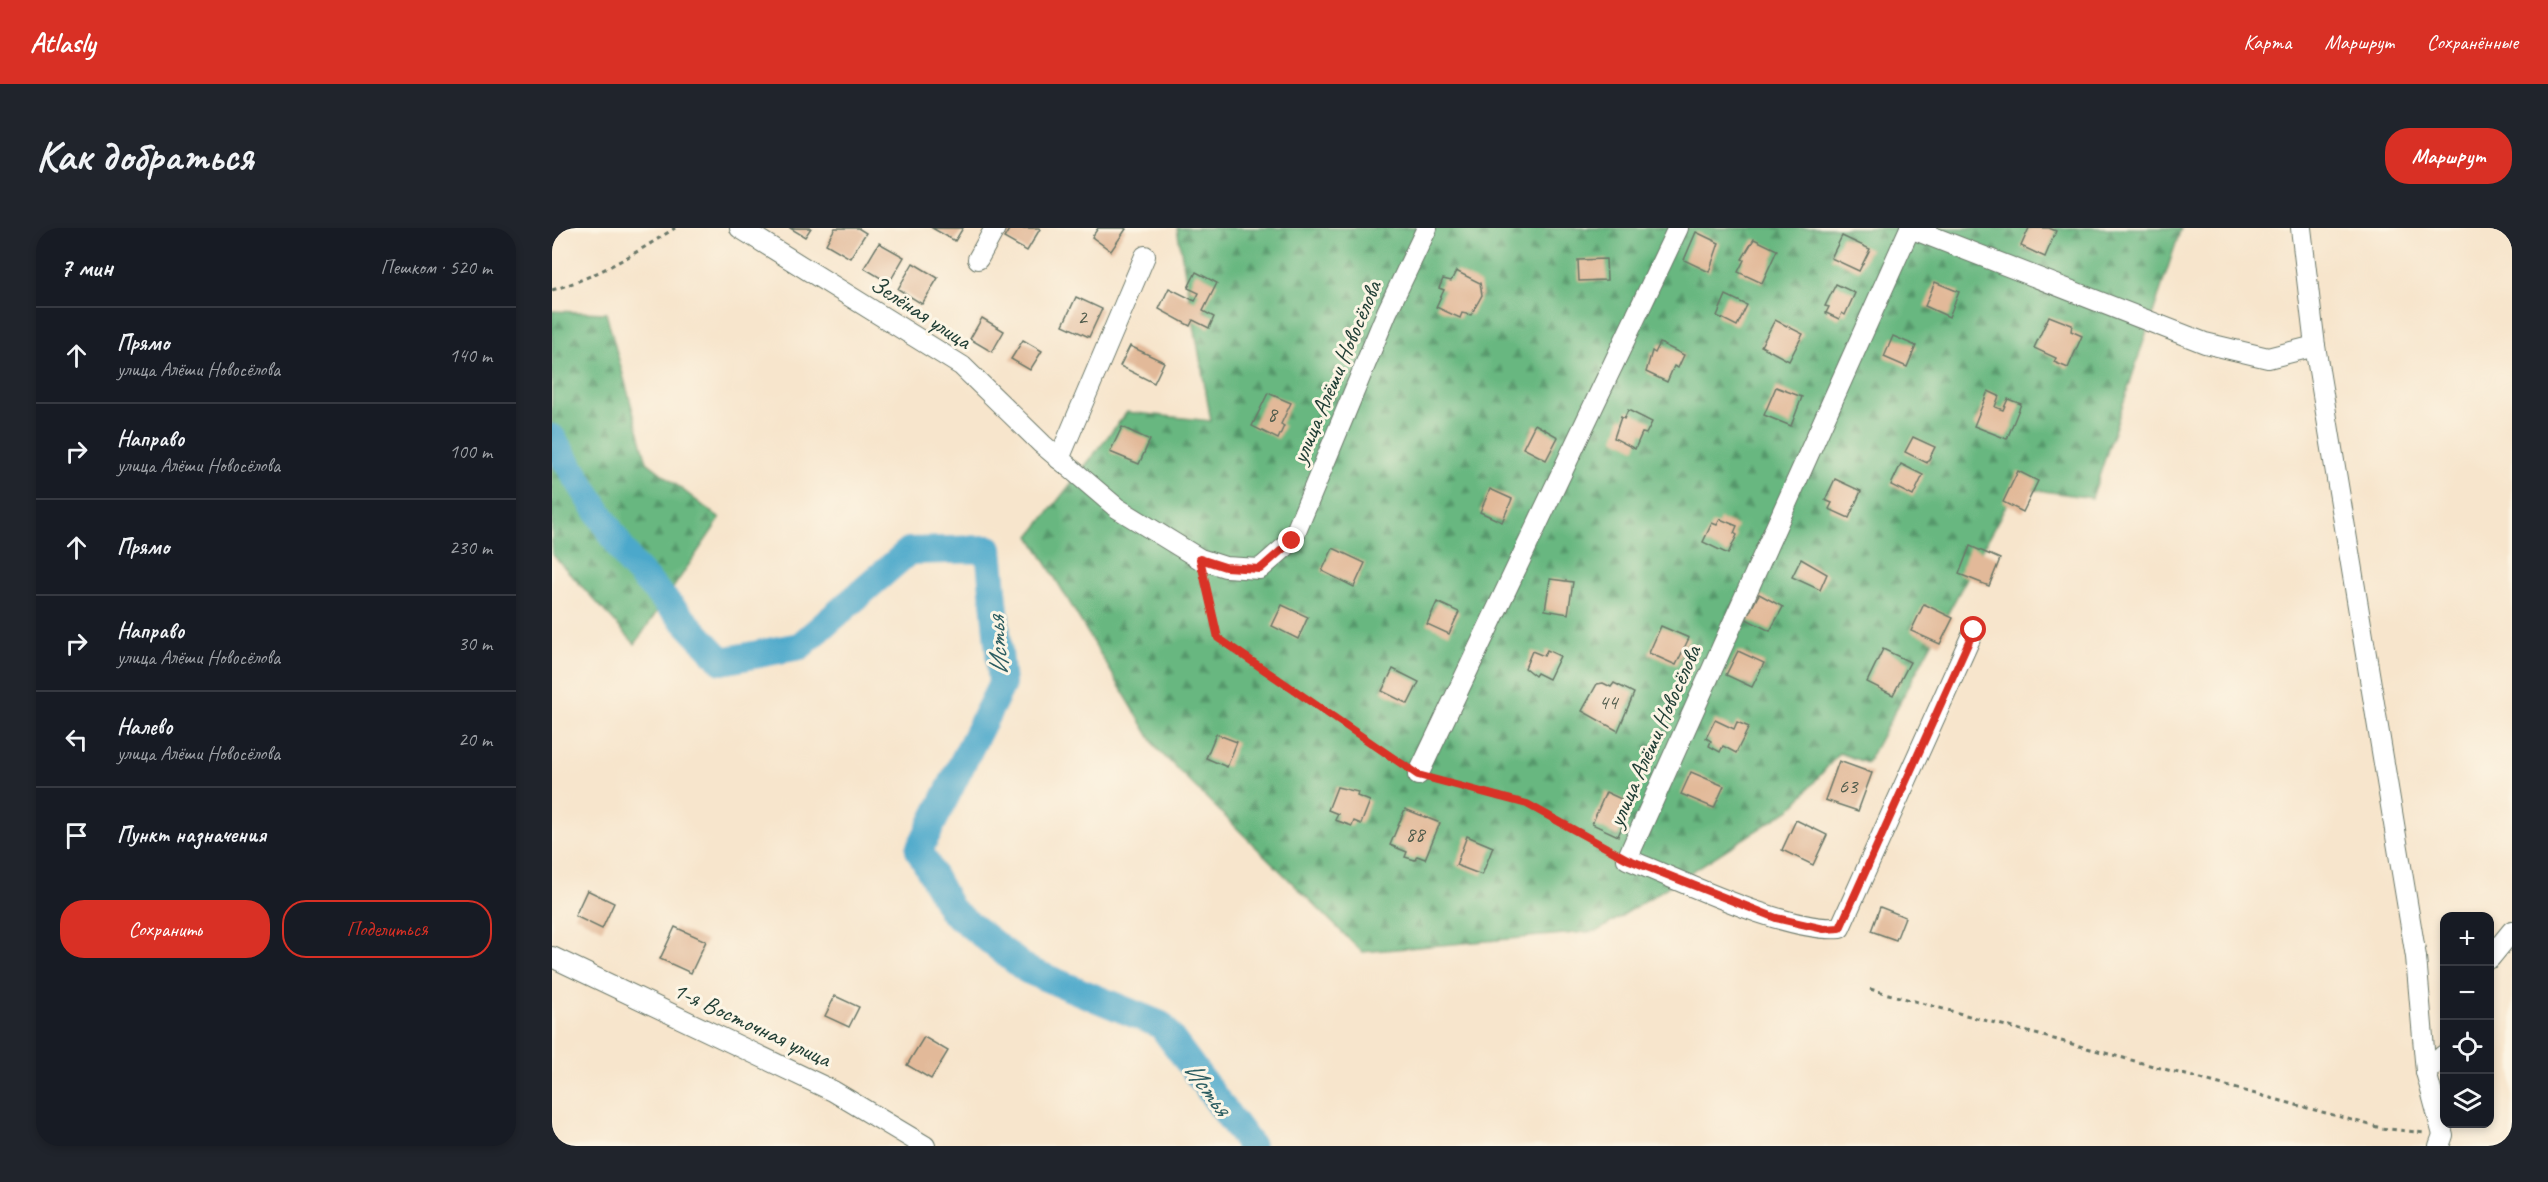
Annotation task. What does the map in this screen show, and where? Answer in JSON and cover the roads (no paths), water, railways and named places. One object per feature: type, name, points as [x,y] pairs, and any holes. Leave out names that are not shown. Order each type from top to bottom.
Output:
[{"type":"street","name":"Зелёная улица","points":[[740,228],[962,366],[1059,459],[1118,508],[1200,559]]},
{"type":"street","points":[[978,259],[995,228]]},
{"type":"street","name":"улица Алёши Новосёлова","points":[[1200,559],[1225,567],[1260,569],[1292,541],[1387,312],[1427,228]]},
{"type":"street","points":[[1418,775],[1678,228]]},
{"type":"street","name":"улица Алёши Новосёлова","points":[[1974,630],[1840,928],[1824,929],[1776,918],[1627,859],[1910,228],[2205,343],[2268,358],[2314,346]]},
{"type":"street","points":[[2301,228],[2314,346],[2415,957],[2426,1072],[2446,1142]]},
{"type":"street","points":[[1059,459],[1145,256]]},
{"type":"street","points":[[2494,953],[2512,932]]},
{"type":"street","name":"1-я Восточная улица","points":[[552,957],[833,1091],[925,1146]]},
{"type":"street","points":[[2426,1072],[2440,1059]]},
{"type":"waterway","name":"Истья","points":[[552,438],[631,564],[722,661],[800,646],[909,551],[989,549],[1002,684],[919,850],[951,910],[1027,970],[1161,1025],[1251,1146]]}]
